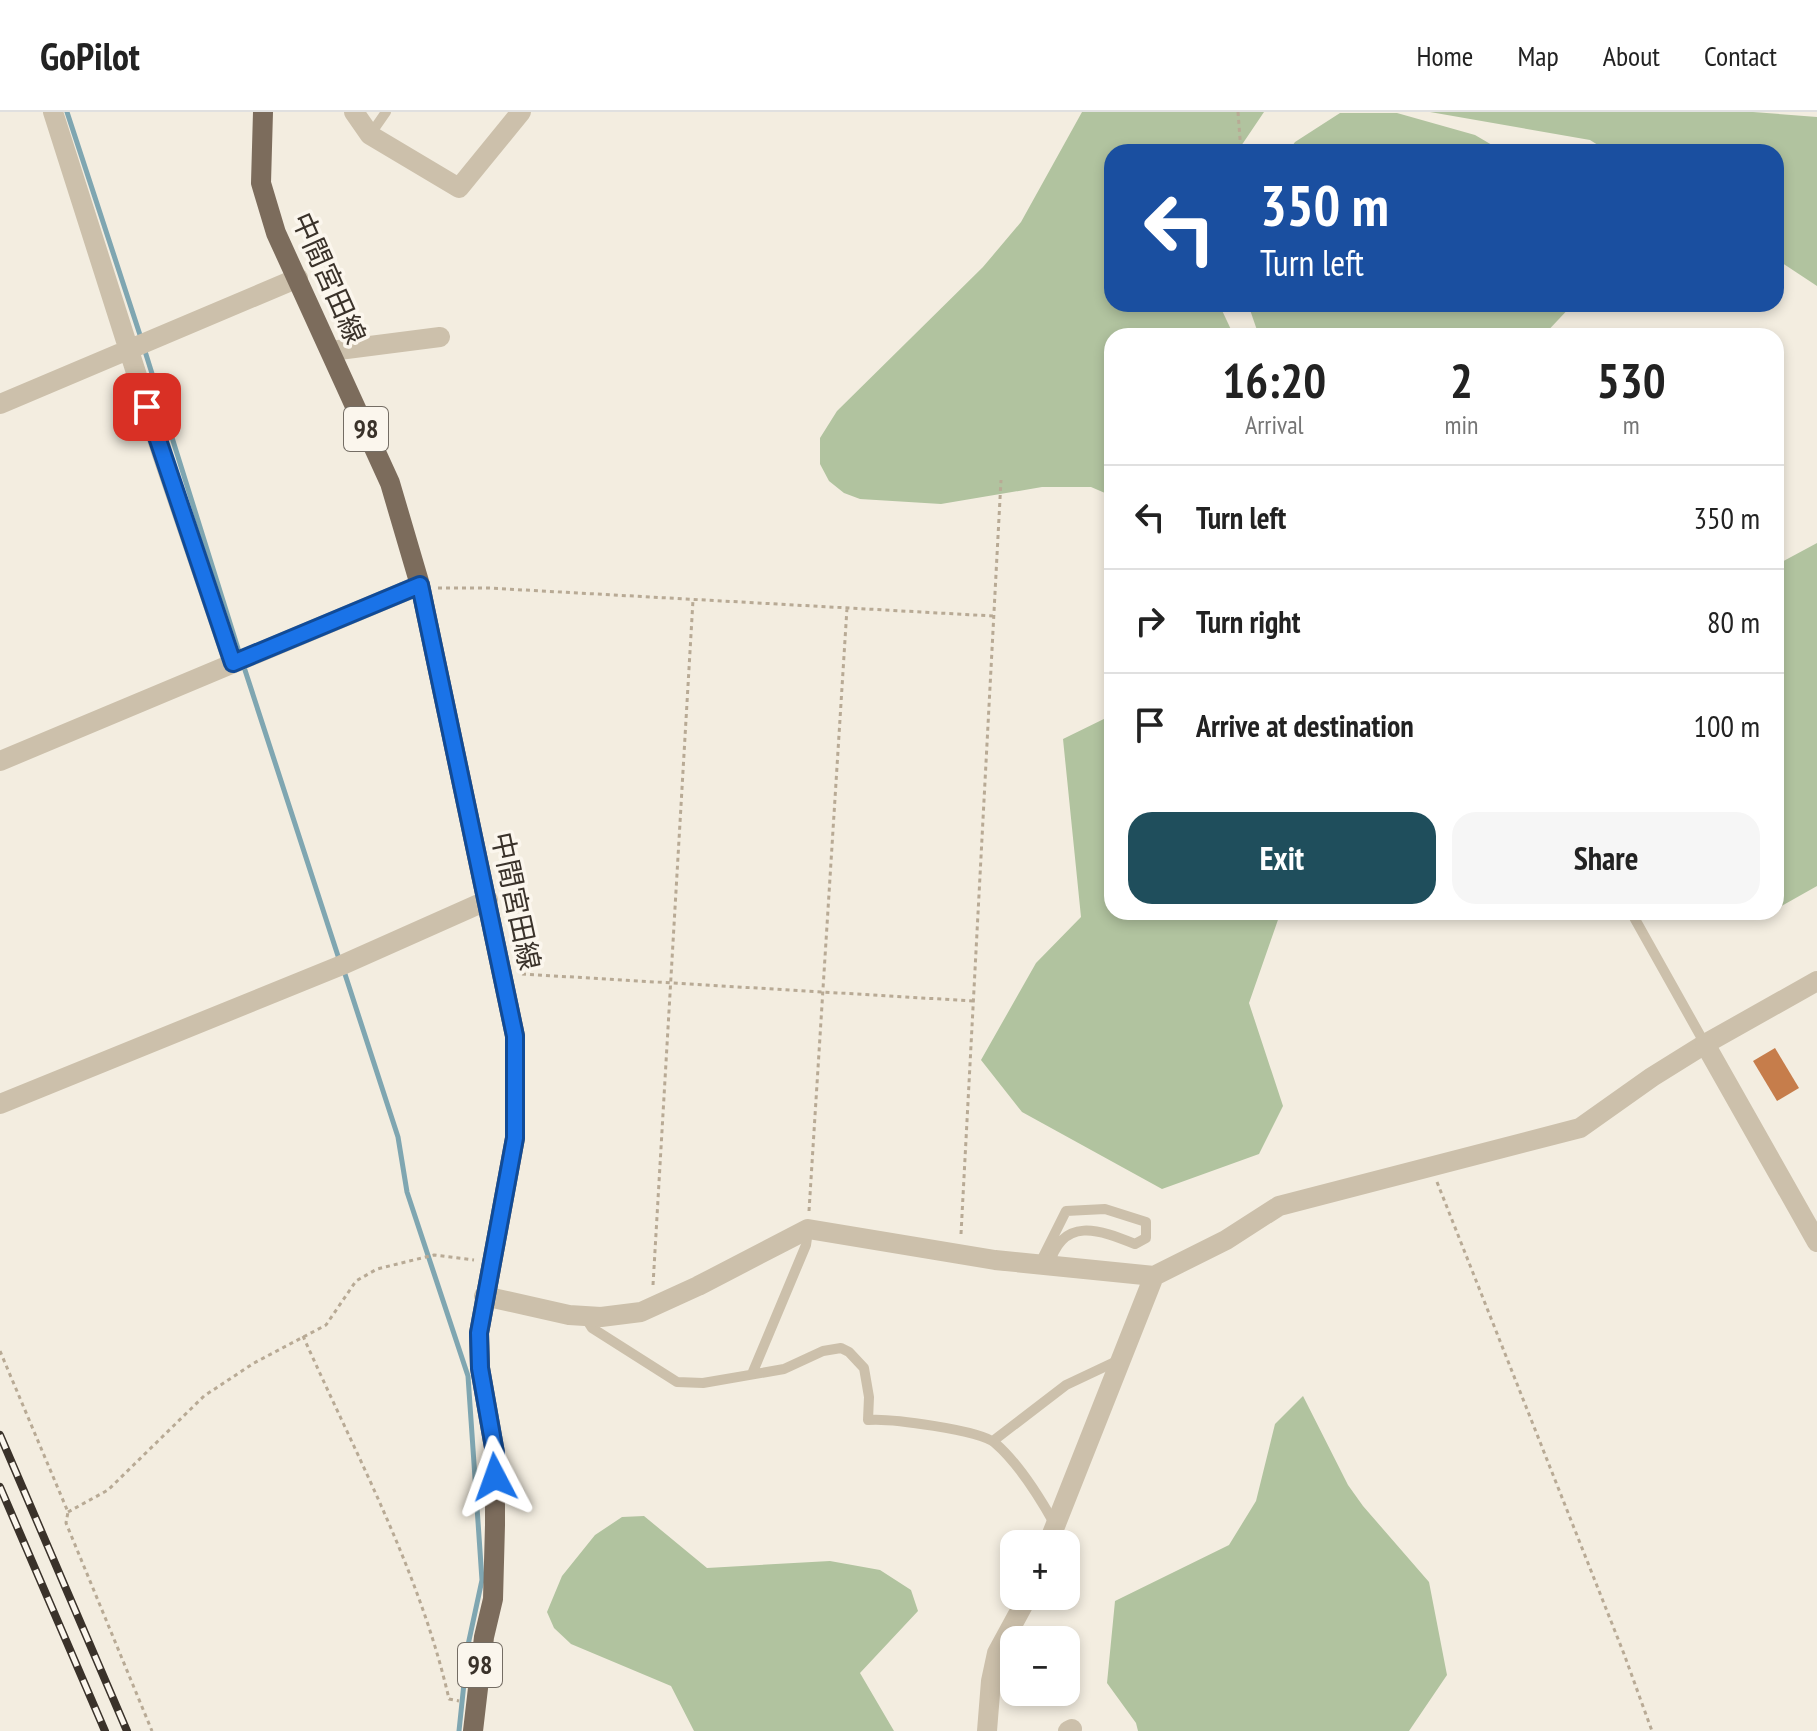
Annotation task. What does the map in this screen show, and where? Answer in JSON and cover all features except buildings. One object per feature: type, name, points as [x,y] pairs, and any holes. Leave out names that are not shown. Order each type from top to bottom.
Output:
[{"type":"main road","name":"中間宮田線","points":[[263,112],[261,183],[276,233],[390,483],[421,588],[515,1036],[515,1138],[479,1333],[495,1453],[495,1525],[493,1599],[473,1731]]},
{"type":"street","points":[[53,112],[162,454],[233,663]]},
{"type":"street","points":[[354,112],[370,135],[459,188],[521,112]]},
{"type":"street","points":[[0,404],[298,278]]},
{"type":"street","points":[[331,351],[440,337]]},
{"type":"street","points":[[0,761],[421,588]]},
{"type":"street","points":[[0,1104],[342,965],[488,900]]},
{"type":"street","points":[[484,1296],[569,1315],[601,1317],[641,1312],[808,1229],[960,1254],[1154,1276],[1226,1240],[1279,1206],[1580,1128],[1705,1044],[1817,981]]},
{"type":"street","points":[[1705,1044],[1817,1242]]},
{"type":"street","points":[[1054,1530],[1154,1276]]},
{"type":"street","points":[[987,1731],[997,1653],[1020,1610]]},
{"type":"lane","points":[[370,135],[386,112]]},
{"type":"lane","points":[[1635,920],[1705,1044]]},
{"type":"lane","points":[[1105,1209],[1146,1222],[1146,1238],[1135,1244],[1101,1230],[1078,1231],[1061,1241],[1044,1265],[1066,1211],[1105,1209]]},
{"type":"lane","points":[[752,1374],[806,1245],[808,1229]]},
{"type":"lane","points":[[584,1316],[592,1328],[677,1382],[703,1383],[784,1369],[823,1351],[841,1348],[864,1368],[869,1397],[868,1420],[921,1425],[978,1435],[993,1441],[1038,1495],[1050,1530]]},
{"type":"lane","points":[[993,1441],[1066,1385],[1121,1359]]},
{"type":"path","points":[[1238,112],[1240,144]]},
{"type":"path","points":[[960,1254],[1001,480]]},
{"type":"path","points":[[421,588],[488,588],[993,616]]},
{"type":"path","points":[[656,1305],[653,1292],[693,600]]},
{"type":"path","points":[[808,1229],[847,608]]},
{"type":"path","points":[[503,974],[973,1001]]},
{"type":"path","points":[[1431,1167],[1652,1731]]},
{"type":"path","points":[[68,1512],[108,1490],[204,1396],[254,1363],[326,1325],[356,1281],[377,1269],[434,1255],[490,1262]]},
{"type":"path","points":[[303,1336],[413,1581],[438,1652],[449,1699],[475,1704]]},
{"type":"path","points":[[0,1351],[68,1512],[66,1523],[152,1731]]},
{"type":"green space","points":[[1082,112],[1264,112],[1242,144],[1104,144],[1104,312],[1223,312],[1230,328],[1104,328],[1104,493],[1091,487],[1042,487],[941,504],[860,499],[844,493],[829,481],[820,464],[820,438],[837,411],[983,267],[1021,222]]},
{"type":"green space","points":[[1430,112],[1753,112],[1817,117],[1817,286],[1784,264],[1784,144],[1596,144],[1590,140]]},
{"type":"green space","points":[[1340,113],[1397,113],[1475,135],[1490,144],[1294,144]]},
{"type":"green space","points":[[1251,312],[1566,312],[1550,328],[1256,328]]},
{"type":"green space","points":[[1817,543],[1817,886],[1784,905],[1784,561]]},
{"type":"green space","points":[[1104,719],[1104,920],[1278,920],[1249,1003],[1283,1106],[1259,1154],[1162,1189],[1022,1112],[981,1060],[1036,963],[1081,917],[1063,739]]},
{"type":"green space","points":[[1303,1396],[1348,1485],[1429,1582],[1447,1675],[1409,1731],[1138,1731],[1136,1723],[1107,1683],[1115,1601],[1229,1545],[1256,1501],[1275,1424]]},
{"type":"green space","points":[[644,1516],[707,1568],[830,1561],[880,1570],[911,1590],[918,1611],[860,1673],[894,1731],[694,1731],[671,1686],[571,1644],[554,1628],[547,1612],[562,1576],[595,1535],[622,1517]]},
{"type":"waterway","points":[[67,112],[141,338]]},
{"type":"waterway","points":[[144,348],[240,655]]},
{"type":"waterway","points":[[243,664],[339,959]]},
{"type":"waterway","points":[[343,968],[398,1137],[407,1192],[468,1376],[482,1580],[468,1645],[459,1731]]},
{"type":"railway","points":[[0,1435],[127,1731]]},
{"type":"railway","points":[[0,1487],[105,1731]]},
{"type":"route","points":[[147,407],[233,663],[420,585],[515,1036],[515,1138],[479,1333],[480,1368],[495,1453],[495,1477]]}]
